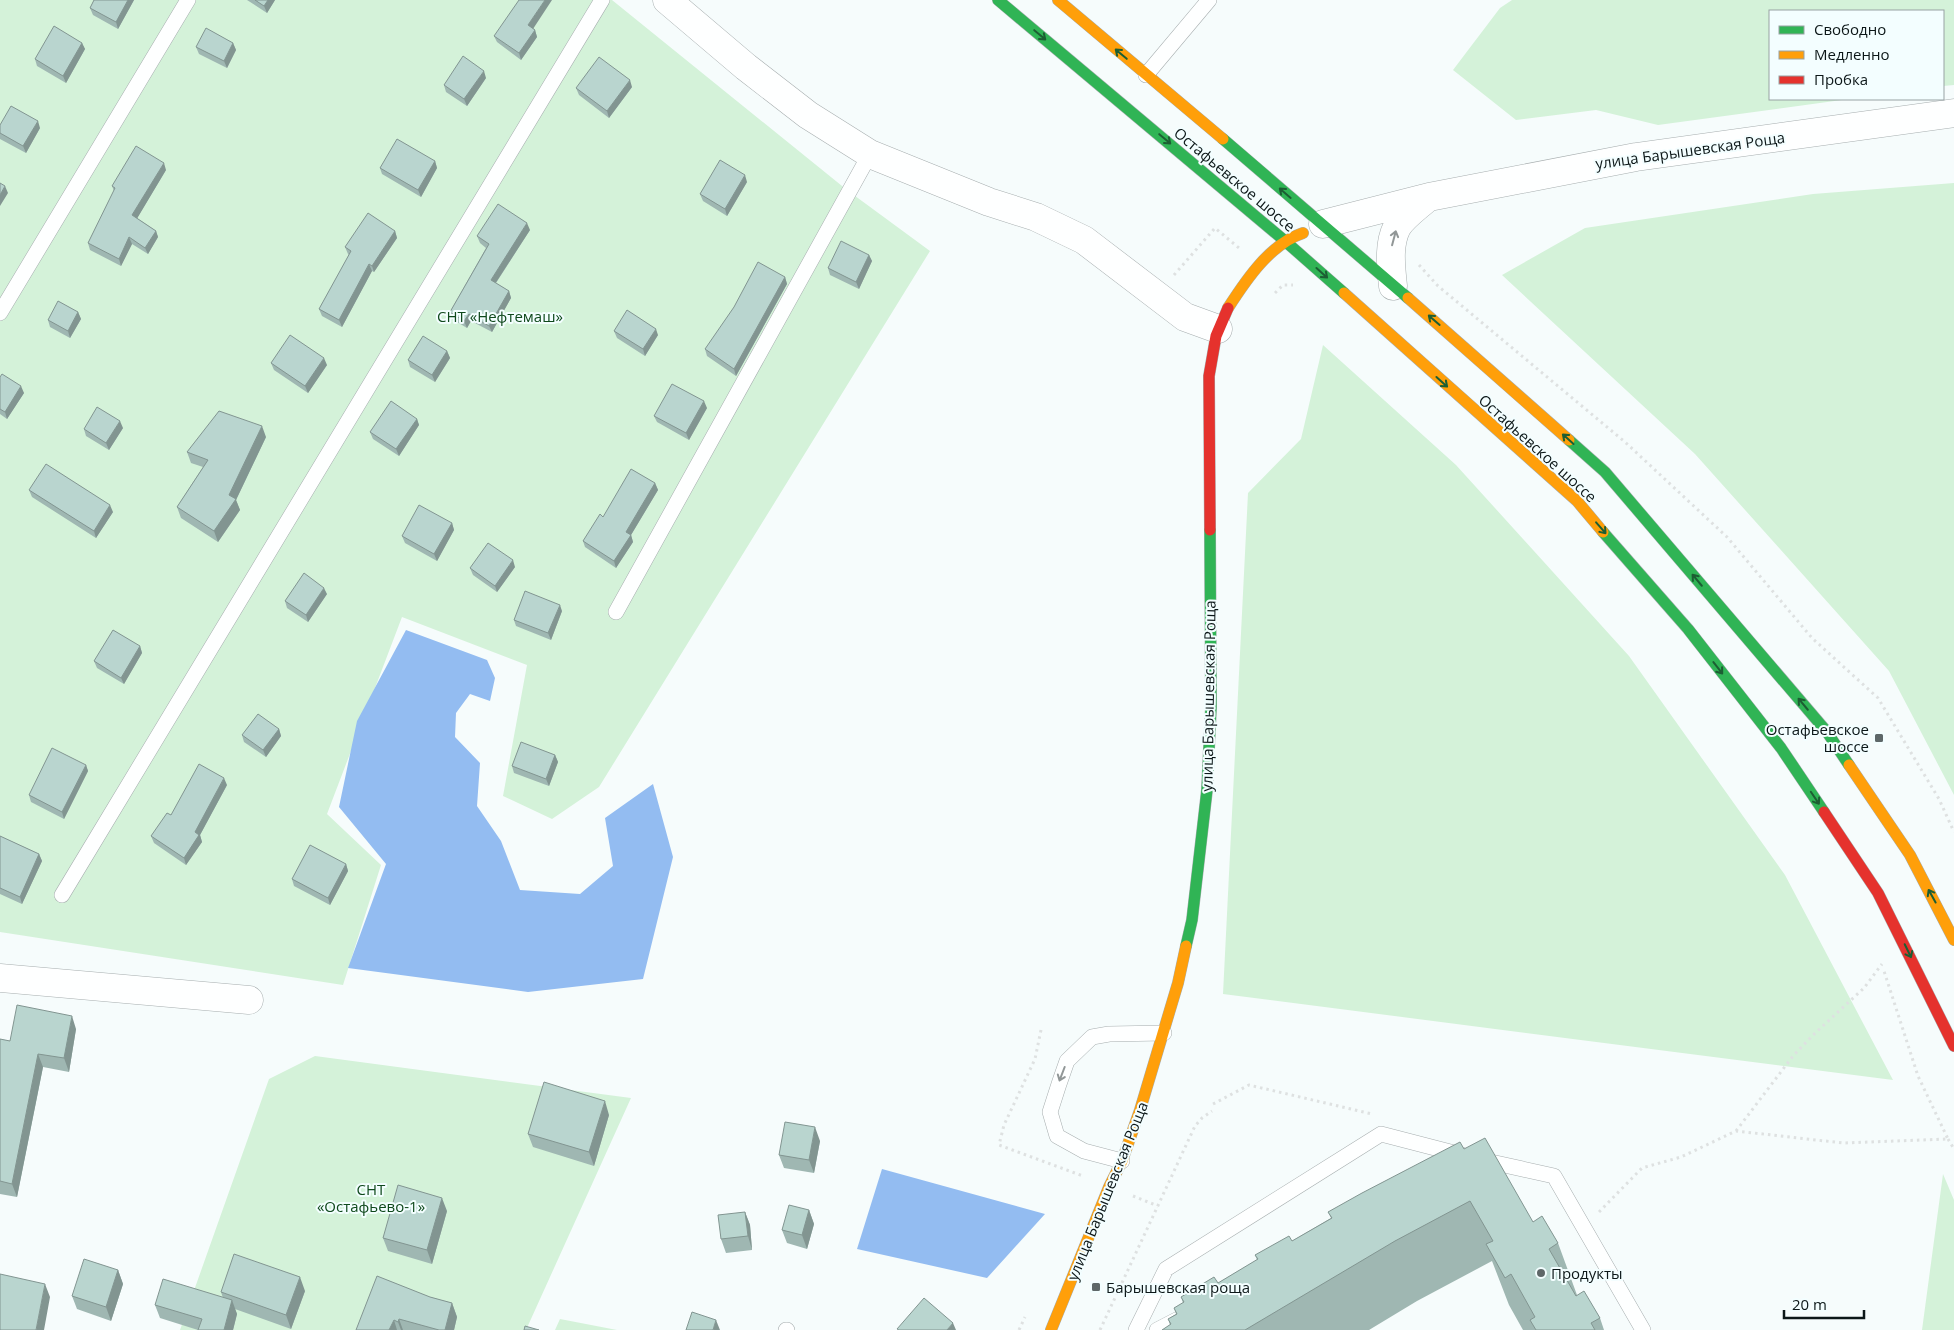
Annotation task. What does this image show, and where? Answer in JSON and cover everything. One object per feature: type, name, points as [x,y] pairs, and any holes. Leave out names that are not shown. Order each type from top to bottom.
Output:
[{"type":"main road","name":"Остафьевское шоссе","points":[[998,0],[1285,241],[1577,501],[1688,629],[1782,748],[1878,893],[1954,1046]]},
{"type":"main road","name":"Остафьевское шоссе","points":[[1058,0],[1322,224],[1605,472],[1827,732],[1910,855],[1954,940]]},
{"type":"main road","name":"улица Барышевская Роща","points":[[1051,1330],[1109,1187],[1122,1161],[1164,1033],[1178,983],[1192,920],[1207,790],[1211,707],[1209,376],[1212,352],[1218,329],[1227,309],[1260,265],[1285,241],[1322,224]]},
{"type":"street","points":[[667,0],[746,67],[808,115],[870,154],[989,202],[1036,216],[1084,240],[1185,317],[1218,329]]},
{"type":"street","name":"улица Барышевская Роща","points":[[1322,224],[1428,197],[1636,157],[1954,113]]},
{"type":"street","points":[[1393,286],[1390,257],[1398,225],[1428,197]]},
{"type":"street","points":[[0,978],[250,1000]]},
{"type":"lane","points":[[0,313],[188,0]]},
{"type":"lane","points":[[62,895],[602,0]]},
{"type":"lane","points":[[1146,75],[1209,0]]},
{"type":"lane","points":[[616,612],[870,154]]},
{"type":"lane","points":[[1122,1161],[1084,1151],[1057,1136],[1050,1112],[1068,1061],[1092,1037],[1109,1034],[1164,1033]]},
{"type":"lane","points":[[1136,1330],[1166,1269],[1381,1134],[1468,1157],[1554,1176],[1643,1330]]},
{"type":"lane","points":[[1451,1167],[1468,1157]]},
{"type":"lane","points":[[1157,1330],[1201,1307]]},
{"type":"path","points":[[1168,281],[1215,228],[1242,250]]},
{"type":"path","points":[[1418,258],[1419,267],[1438,286],[1625,442],[1727,536],[1812,638],[1878,698],[1939,799],[1954,832]]},
{"type":"path","points":[[1270,298],[1283,285],[1298,284]]},
{"type":"path","points":[[1879,955],[1918,1076],[1954,1149]]},
{"type":"path","points":[[1598,1213],[1642,1168],[1681,1157],[1736,1131],[1793,1056],[1864,988],[1882,964]]},
{"type":"path","points":[[1213,1104],[1249,1085],[1373,1114]]},
{"type":"path","points":[[1100,1330],[1195,1126],[1212,1111]]},
{"type":"path","points":[[1736,1131],[1843,1143],[1948,1139]]},
{"type":"path","points":[[1131,1196],[1158,1206]]},
{"type":"green space","name":"СНТ «Нефтемаш»","points":[[0,0],[612,0],[847,190],[930,251],[599,787],[552,819],[503,796],[527,665],[402,617],[327,814],[381,865],[343,985],[0,932]]},
{"type":"green space","points":[[1512,0],[1954,0],[1954,85],[1944,86],[1944,10],[1769,10],[1769,100],[1842,100],[1658,125],[1596,110],[1516,120],[1453,70],[1500,8]]},
{"type":"green space","points":[[1954,183],[1954,795],[1889,671],[1695,454],[1502,275],[1585,228],[1813,194]]},
{"type":"green space","points":[[1323,345],[1456,465],[1629,656],[1785,875],[1893,1080],[1223,994],[1248,493],[1301,439]]},
{"type":"green space","name":"СНТ «Остафьево-1»","points":[[315,1056],[631,1098],[526,1330],[180,1330],[269,1079]]},
{"type":"green space","points":[[1943,1174],[1954,1200],[1954,1330],[1922,1330]]},
{"type":"green space","points":[[560,1319],[617,1330],[555,1330]]},
{"type":"water","points":[[406,630],[487,660],[495,678],[490,701],[470,694],[456,713],[455,737],[480,763],[477,806],[501,841],[520,890],[580,894],[613,866],[605,818],[653,784],[673,857],[643,979],[528,992],[348,968],[386,864],[339,807],[357,721]]},
{"type":"water","points":[[882,1169],[1045,1214],[987,1278],[857,1249]]},
{"type":"building","points":[[94,0],[128,0],[116,22],[90,8]]},
{"type":"building","points":[[255,0],[268,0],[264,6]]},
{"type":"building","points":[[519,0],[545,0],[528,25],[535,30],[519,53],[494,36]]},
{"type":"building","points":[[54,26],[82,43],[63,76],[35,59]]},
{"type":"building","points":[[206,28],[233,43],[224,61],[196,47]]},
{"type":"building","points":[[463,56],[484,71],[464,99],[444,85]]},
{"type":"building","points":[[599,57],[630,80],[607,111],[576,88]]},
{"type":"building","points":[[11,106],[38,121],[23,146],[0,133],[0,125]]},
{"type":"building","points":[[397,139],[435,161],[418,190],[380,168]]},
{"type":"building","points":[[136,146],[164,163],[132,215],[156,231],[145,248],[129,237],[119,259],[88,243],[115,188],[112,186]]},
{"type":"building","points":[[720,160],[745,175],[725,209],[700,194]]},
{"type":"building","points":[[0,183],[5,186],[0,195]]},
{"type":"building","points":[[498,204],[527,223],[491,280],[509,291],[489,326],[469,314],[464,321],[450,312],[489,244],[477,236]]},
{"type":"building","points":[[368,213],[395,231],[372,266],[369,264],[339,320],[319,309],[351,251],[345,247]]},
{"type":"building","points":[[841,241],[869,255],[856,282],[828,268]]},
{"type":"building","points":[[758,262],[785,277],[734,369],[705,349],[734,307]]},
{"type":"building","points":[[58,301],[78,312],[68,331],[48,320]]},
{"type":"building","points":[[627,310],[656,329],[643,349],[614,331]]},
{"type":"building","points":[[290,335],[324,358],[305,386],[271,363]]},
{"type":"building","points":[[423,336],[447,351],[432,375],[408,360]]},
{"type":"building","points":[[2,374],[21,386],[5,412],[0,409],[0,377]]},
{"type":"building","points":[[672,384],[704,401],[686,433],[654,416]]},
{"type":"building","points":[[391,401],[417,419],[396,449],[370,432]]},
{"type":"building","points":[[97,407],[120,421],[106,443],[84,429]]},
{"type":"building","points":[[219,411],[262,426],[229,495],[236,499],[214,531],[177,507],[208,460],[187,452]]},
{"type":"building","points":[[46,464],[110,505],[94,531],[29,490]]},
{"type":"building","points":[[631,469],[655,483],[626,532],[631,535],[614,561],[583,541],[600,514],[603,517]]},
{"type":"building","points":[[419,505],[452,523],[434,554],[402,536]]},
{"type":"building","points":[[488,543],[513,560],[495,586],[470,568]]},
{"type":"building","points":[[304,573],[324,588],[306,615],[285,601]]},
{"type":"building","points":[[525,591],[560,605],[548,633],[514,620]]},
{"type":"building","points":[[113,630],[140,646],[121,678],[94,661]]},
{"type":"building","points":[[258,714],[279,729],[263,750],[242,735]]},
{"type":"building","points":[[521,742],[555,755],[546,779],[512,766]]},
{"type":"building","points":[[52,748],[86,765],[62,812],[29,795]]},
{"type":"building","points":[[199,764],[224,778],[195,832],[199,835],[184,858],[151,836],[167,813],[171,815]]},
{"type":"building","points":[[0,836],[39,854],[20,897],[0,888]]},
{"type":"building","points":[[310,845],[346,864],[328,898],[292,879]]},
{"type":"building","points":[[17,1005],[72,1016],[64,1058],[38,1054],[12,1184],[0,1181],[0,1039],[10,1041]]},
{"type":"building","points":[[544,1082],[605,1101],[589,1152],[528,1134]]},
{"type":"building","points":[[785,1122],[815,1127],[809,1160],[779,1155]]},
{"type":"building","points":[[1485,1138],[1533,1222],[1542,1216],[1558,1243],[1549,1249],[1576,1296],[1584,1291],[1600,1318],[1591,1323],[1595,1330],[1536,1330],[1530,1320],[1535,1317],[1511,1274],[1505,1278],[1486,1244],[1493,1241],[1470,1201],[1395,1241],[1245,1330],[1162,1330],[1171,1324],[1168,1319],[1177,1314],[1174,1308],[1184,1302],[1181,1297],[1214,1277],[1218,1283],[1258,1259],[1255,1255],[1289,1236],[1292,1241],[1332,1218],[1328,1212],[1460,1142],[1464,1149]]},
{"type":"building","points":[[398,1185],[442,1198],[427,1250],[383,1238]]},
{"type":"building","points":[[789,1205],[809,1210],[802,1235],[782,1230]]},
{"type":"building","points":[[745,1212],[748,1236],[721,1239],[718,1215]]},
{"type":"building","points":[[234,1254],[300,1277],[286,1315],[221,1292]]},
{"type":"building","points":[[84,1259],[118,1270],[106,1307],[72,1296]]},
{"type":"building","points":[[0,1274],[45,1284],[36,1330],[0,1330]]},
{"type":"building","points":[[377,1276],[430,1297],[452,1303],[445,1330],[399,1319],[398,1322],[394,1320],[389,1330],[356,1330]]},
{"type":"building","points":[[163,1279],[232,1300],[224,1330],[198,1330],[202,1319],[155,1305]]},
{"type":"building","points":[[924,1298],[953,1323],[947,1330],[897,1329]]},
{"type":"building","points":[[692,1312],[716,1320],[713,1330],[686,1330]]},
{"type":"building","points":[[525,1326],[539,1330],[524,1330]]},
{"type":"traffic: fast","points":[[998,0],[1285,241],[1344,293]]},
{"type":"traffic: fast","points":[[1223,139],[1408,298]]},
{"type":"traffic: fast","points":[[1569,440],[1605,472],[1827,732],[1849,765]]},
{"type":"traffic: fast","points":[[1186,946],[1192,920],[1207,790],[1211,707],[1210,530]]},
{"type":"traffic: fast","points":[[1603,532],[1688,629],[1781,748],[1824,812]]},
{"type":"traffic: slow","points":[[1058,0],[1223,139]]},
{"type":"traffic: slow","points":[[1228,308],[1260,264],[1280,245],[1303,233]]},
{"type":"traffic: slow","points":[[1344,293],[1577,501],[1603,532]]},
{"type":"traffic: slow","points":[[1408,298],[1569,440]]},
{"type":"traffic: slow","points":[[1849,765],[1910,855],[1954,940]]},
{"type":"traffic: slow","points":[[1051,1330],[1109,1187],[1122,1161],[1140,1110],[1178,983],[1186,946]]},
{"type":"traffic: jam","points":[[1210,530],[1209,376],[1216,336],[1228,308]]},
{"type":"traffic: jam","points":[[1824,812],[1878,893],[1954,1046]]},
{"type":"place","name":"Остафьевское шоссе","points":[[1879,738]]},
{"type":"place","name":"Продукты","points":[[1541,1273]]},
{"type":"place","name":"Барышевская роща","points":[[1096,1287]]}]
